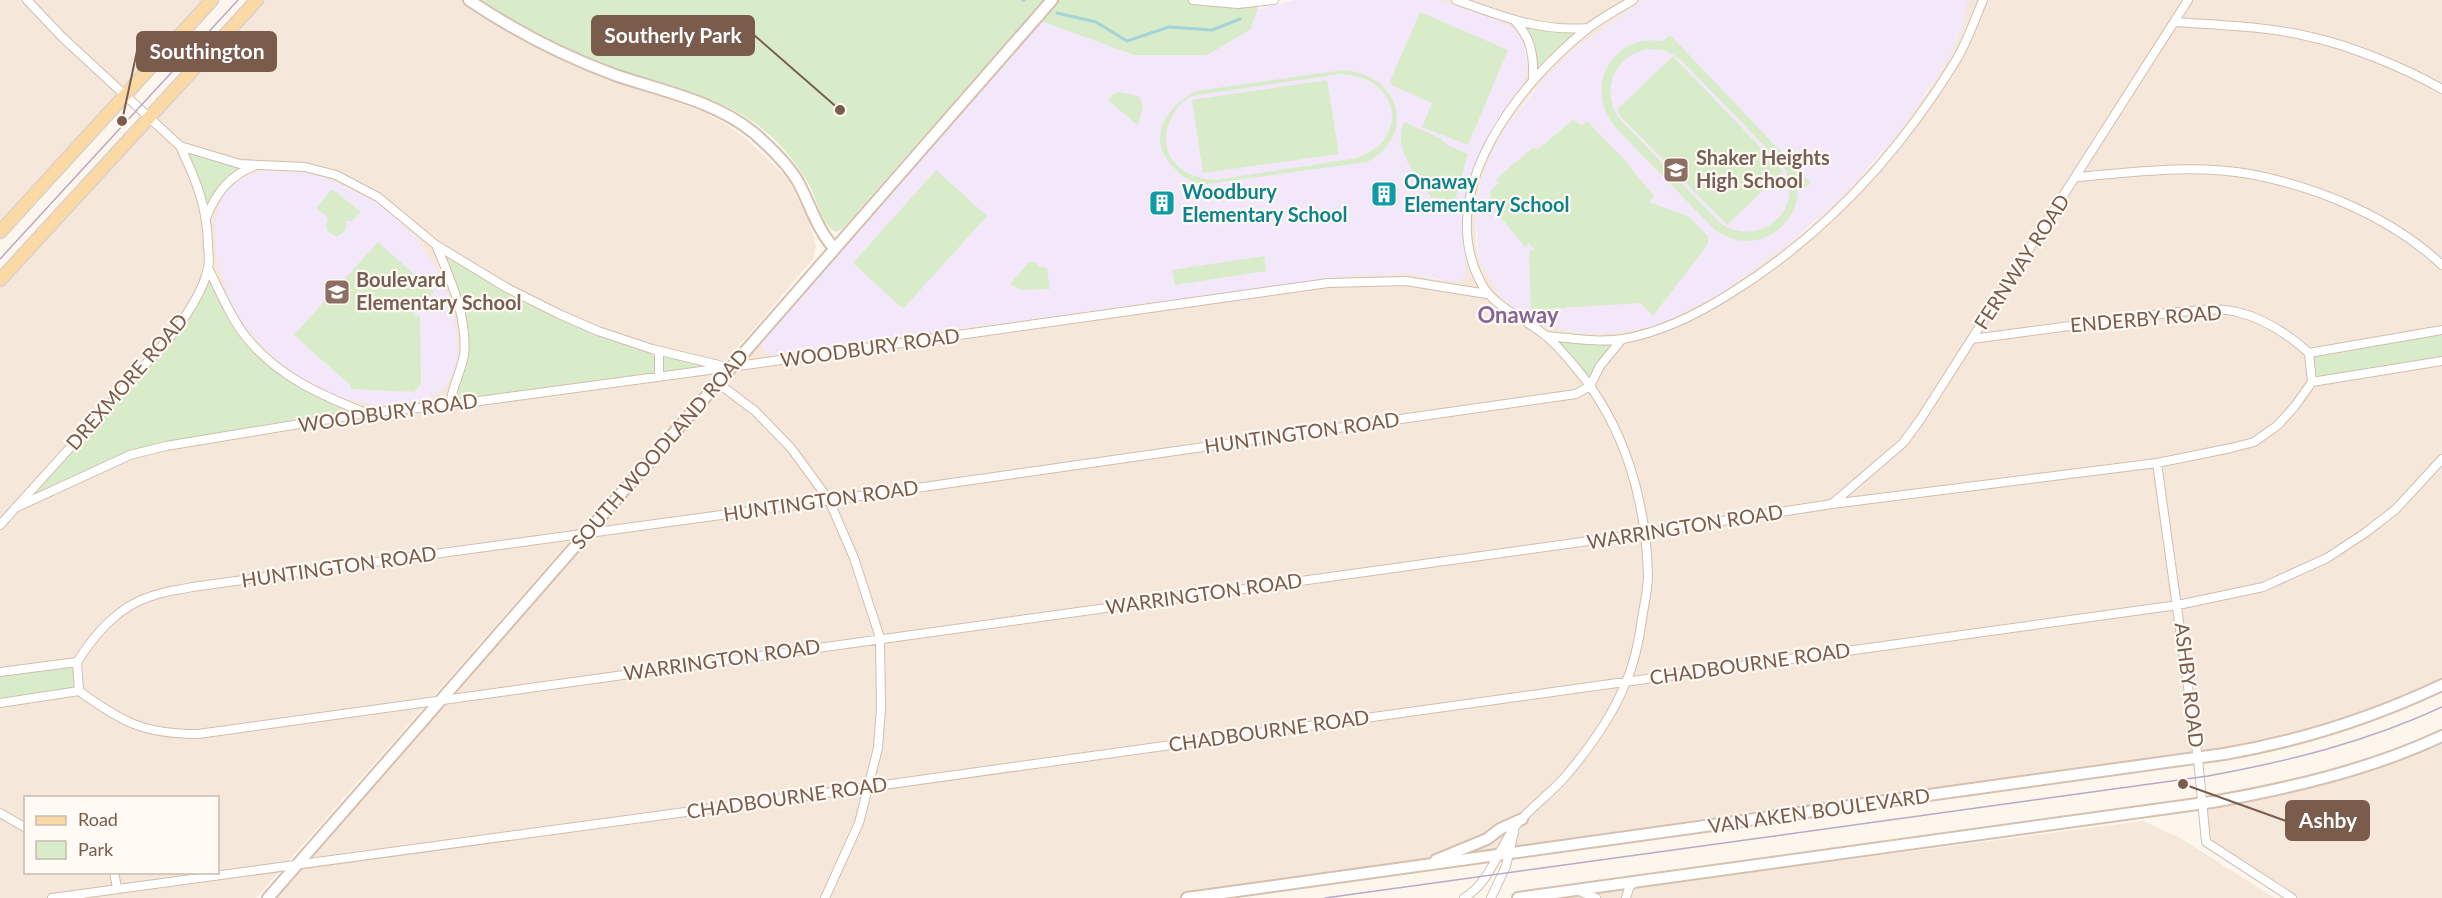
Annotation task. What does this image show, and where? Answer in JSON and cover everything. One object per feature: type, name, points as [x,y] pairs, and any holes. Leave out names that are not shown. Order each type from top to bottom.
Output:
[{"type":"main road","points":[[0,232],[212,0]]},
{"type":"main road","points":[[0,280],[257,0]]},
{"type":"main road","points":[[469,0],[511,27],[573,58],[694,101],[734,119],[753,132],[787,165],[803,192],[818,227],[834,248]]},
{"type":"main road","name":"SOUTH WOODLAND ROAD","points":[[268,898],[1052,0]]},
{"type":"main road","name":"VAN AKEN BOULEVARD","points":[[1187,898],[2198,759],[2271,745],[2340,726],[2442,685]]},
{"type":"main road","points":[[1518,898],[2202,804],[2272,792],[2388,758],[2442,736]]},
{"type":"main road","points":[[1427,865],[1487,839],[1500,829],[1518,824]]},
{"type":"street","points":[[27,0],[62,37],[180,146],[240,164],[305,167],[348,180],[391,207],[436,245],[507,288],[559,314],[598,331],[659,351],[731,368]]},
{"type":"street","points":[[1193,0],[1238,4],[1274,0]]},
{"type":"street","points":[[1456,0],[1515,21],[1555,29],[1588,28]]},
{"type":"street","points":[[1464,898],[1482,883],[1504,854],[1518,824],[1581,759],[1604,725],[1627,681],[1639,639],[1648,578],[1644,534],[1636,482],[1620,437],[1590,386],[1546,336],[1487,294],[1472,264],[1469,213],[1481,159],[1496,130],[1533,79],[1588,28],[1633,0]]},
{"type":"street","points":[[1976,0],[1978,12]]},
{"type":"street","points":[[1546,336],[1622,339],[1653,332],[1703,310],[1794,249],[1835,212],[1893,151],[1956,60],[1983,0]]},
{"type":"street","name":"FERNWAY ROAD","points":[[1832,504],[1903,442],[2077,177],[2188,0]]},
{"type":"street","points":[[1515,21],[1524,30],[1532,48],[1533,79]]},
{"type":"street","points":[[2174,22],[2255,28],[2311,37],[2405,70],[2442,90]]},
{"type":"street","name":"DREXMORE ROAD","points":[[0,525],[182,323],[193,305],[208,268],[207,218],[196,180],[180,146]]},
{"type":"street","name":"DREXMORE ROAD","points":[[207,218],[221,188],[235,175],[257,165]]},
{"type":"street","points":[[2077,177],[2142,171],[2190,170],[2249,174],[2270,179],[2338,200],[2377,219],[2442,265]]},
{"type":"street","points":[[436,245],[453,290],[463,331],[464,356],[451,392],[450,405]]},
{"type":"street","points":[[208,268],[236,321],[260,352],[305,387],[366,413]]},
{"type":"street","name":"WOODBURY ROAD","points":[[15,508],[130,455],[166,446],[366,413],[450,405],[731,368],[1328,283],[1406,280],[1487,294]]},
{"type":"street","name":"ENDERBY ROAD","points":[[1972,339],[2176,312],[2236,311],[2265,323],[2295,340],[2309,353]]},
{"type":"street","points":[[2442,330],[2309,353],[2312,382],[2442,361]]},
{"type":"street","points":[[1590,386],[1600,366],[1622,339]]},
{"type":"street","points":[[659,351],[659,376]]},
{"type":"street","name":"WARRINGTON ROAD","points":[[79,691],[112,715],[140,728],[168,734],[198,734],[1644,534],[1832,504],[2157,463],[2254,442],[2278,425],[2312,382]]},
{"type":"street","points":[[718,383],[754,411],[790,448],[829,500],[854,558],[880,638],[882,708],[878,748],[859,823],[825,898]]},
{"type":"street","name":"HUNTINGTON ROAD","points":[[77,662],[96,633],[127,608],[150,596],[192,587],[829,500],[1576,394],[1590,386]]},
{"type":"street","name":"CHADBOURNE ROAD","points":[[52,898],[2178,605],[2263,587],[2327,558],[2365,533],[2396,508],[2442,459]]},
{"type":"street","name":"ASHBY ROAD","points":[[2157,463],[2198,759],[2206,842],[2292,898]]},
{"type":"street","points":[[0,672],[77,662],[79,691],[0,703]]},
{"type":"street","points":[[0,813],[24,827]]},
{"type":"street","points":[[1491,898],[1499,885],[1504,854]]},
{"type":"street","points":[[114,874],[117,888]]},
{"type":"street","points":[[1626,898],[1634,882]]},
{"type":"street","points":[[1576,890],[1596,898]]},
{"type":"shaded area","points":[[0,0],[205,0],[0,224]]},
{"type":"shaded area","points":[[263,0],[462,0],[517,36],[566,61],[701,111],[727,125],[748,140],[788,179],[808,219],[816,245],[813,259],[695,398],[256,898],[0,898],[0,287]]},
{"type":"shaded area","points":[[1051,0],[1061,0],[767,335],[763,340],[765,352],[770,355],[1354,275],[1412,274],[1438,280],[1466,273],[1462,219],[1472,171],[1528,58],[1523,40],[1505,23],[1438,0],[1643,0],[1573,50],[1533,91],[1496,144],[1477,196],[1475,215],[1479,260],[1497,291],[1506,302],[1531,320],[1589,334],[1629,331],[1669,320],[1721,293],[1809,228],[1874,163],[1927,93],[1958,39],[1967,0],[2442,0],[2442,685],[2271,745],[1187,898],[268,898]]},
{"type":"shaded area","points":[[1061,0],[1223,12],[1259,9],[1295,0],[1438,0],[1512,27],[1523,40],[1528,66],[1523,84],[1494,123],[1472,171],[1462,219],[1466,273],[1464,278],[1455,282],[1412,274],[1354,275],[770,355],[765,352],[762,345],[767,335]]},
{"type":"shaded area","name":"Shaker Heights High School","points":[[1643,0],[1967,0],[1963,26],[1949,58],[1902,128],[1861,176],[1824,213],[1788,244],[1721,293],[1651,327],[1589,334],[1549,327],[1531,320],[1506,302],[1479,260],[1475,215],[1481,180],[1506,127],[1544,79],[1573,50]]},
{"type":"shaded area","name":"Boulevard Elementary School","points":[[265,171],[300,172],[332,180],[380,204],[417,238],[443,280],[454,314],[458,358],[454,371],[443,389],[428,399],[409,405],[376,405],[344,399],[313,386],[280,365],[245,326],[230,301],[216,257],[215,220],[222,196],[232,184],[248,175]]},
{"type":"shaded area","points":[[2442,736],[2442,898],[2292,898],[2206,842],[2202,804],[2272,792]]},
{"type":"shaded area","points":[[2143,821],[2180,838],[2275,898],[1555,898]]},
{"type":"green space","points":[[482,0],[1043,0],[842,229],[836,232],[826,223],[810,187],[794,162],[780,145],[754,122],[714,101],[620,71],[548,40]]},
{"type":"green space","points":[[1052,0],[1260,0],[1251,29],[1207,55],[1134,55],[1036,19]]},
{"type":"green space","points":[[1420,12],[1508,50],[1468,145],[1422,127],[1432,103],[1393,86],[1390,81]]},
{"type":"green space","points":[[1515,21],[1588,28],[1533,79],[1534,60]]},
{"type":"green space","points":[[1670,35],[1811,183],[1805,188],[1798,182],[1797,198],[1792,213],[1784,225],[1772,234],[1745,241],[1730,238],[1715,230],[1617,129],[1607,114],[1602,98],[1602,82],[1607,67],[1616,55],[1629,46],[1644,41],[1663,41]],"holes":[[[1649,49],[1667,51],[1681,60],[1781,163],[1788,179],[1789,194],[1785,208],[1777,220],[1765,228],[1751,231],[1736,230],[1720,223],[1618,117],[1613,106],[1611,84],[1620,65],[1637,52]]]},
{"type":"green space","points":[[1673,56],[1783,171],[1727,225],[1621,117],[1617,110]]},
{"type":"green space","points":[[1344,70],[1363,74],[1379,83],[1390,94],[1396,108],[1397,123],[1393,137],[1383,151],[1367,162],[1206,184],[1181,175],[1165,157],[1161,146],[1160,135],[1168,114],[1186,97],[1197,91]],"holes":[[[1340,74],[1361,78],[1377,86],[1387,98],[1392,112],[1391,126],[1384,140],[1371,151],[1352,159],[1215,180],[1191,174],[1173,161],[1168,152],[1167,129],[1172,116],[1182,102],[1193,96]]]},
{"type":"green space","points":[[1327,80],[1339,154],[1203,173],[1192,100]]},
{"type":"green space","points":[[1119,92],[1139,96],[1143,106],[1138,126],[1108,100],[1113,94]]},
{"type":"green space","points":[[1573,120],[1582,125],[1587,121],[1621,156],[1654,196],[1649,202],[1688,216],[1708,236],[1708,244],[1653,316],[1641,303],[1531,310],[1529,251],[1535,250],[1529,243],[1525,247],[1494,209],[1497,206],[1490,197],[1491,190],[1499,183],[1496,179],[1534,147],[1537,150]]},
{"type":"green space","points":[[1404,122],[1468,154],[1455,200],[1431,197],[1413,171],[1403,152],[1401,142]]},
{"type":"green space","points":[[180,146],[257,165],[235,175],[207,218]]},
{"type":"green space","points":[[936,170],[987,216],[903,309],[853,263]]},
{"type":"green space","points":[[332,189],[361,212],[352,221],[346,221],[346,230],[337,237],[327,231],[328,218],[316,208]]},
{"type":"green space","points":[[378,242],[434,292],[413,315],[420,316],[421,384],[414,392],[351,389],[350,385],[294,335]]},
{"type":"green space","points":[[436,245],[507,288],[598,331],[731,367],[450,405],[462,364],[461,316]]},
{"type":"green space","points":[[1264,256],[1266,271],[1175,285],[1172,270]]},
{"type":"green space","points":[[1029,262],[1036,262],[1038,266],[1047,268],[1050,289],[1022,290],[1010,284]]},
{"type":"green space","points":[[208,268],[236,321],[278,368],[366,413],[130,455],[15,508],[182,323]]},
{"type":"green space","points":[[2442,330],[2442,361],[2312,382],[2309,353]]},
{"type":"green space","points":[[1546,336],[1622,339],[1590,386]]},
{"type":"green space","points":[[77,662],[79,691],[0,703],[0,672]]},
{"type":"waterway","points":[[1057,13],[1096,22],[1127,41],[1169,27],[1212,30],[1240,19]]},
{"type":"tram line","points":[[0,259],[238,0]]},
{"type":"tram line","points":[[1325,898],[2208,776],[2327,749],[2385,730],[2442,707]]},
{"type":"place","name":"Southerly Park","points":[[840,110]]},
{"type":"place","name":"Southington","points":[[122,121]]},
{"type":"place","name":"Shaker Heights High School","points":[[1676,170]]},
{"type":"place","name":"Onaway Elementary School","points":[[1384,194]]},
{"type":"place","name":"Woodbury Elementary School","points":[[1162,203]]},
{"type":"place","name":"Boulevard Elementary School","points":[[337,292]]},
{"type":"place","name":"Ashby","points":[[2183,784]]},
{"type":"district","name":"Onaway","points":[[1518,315]]}]
